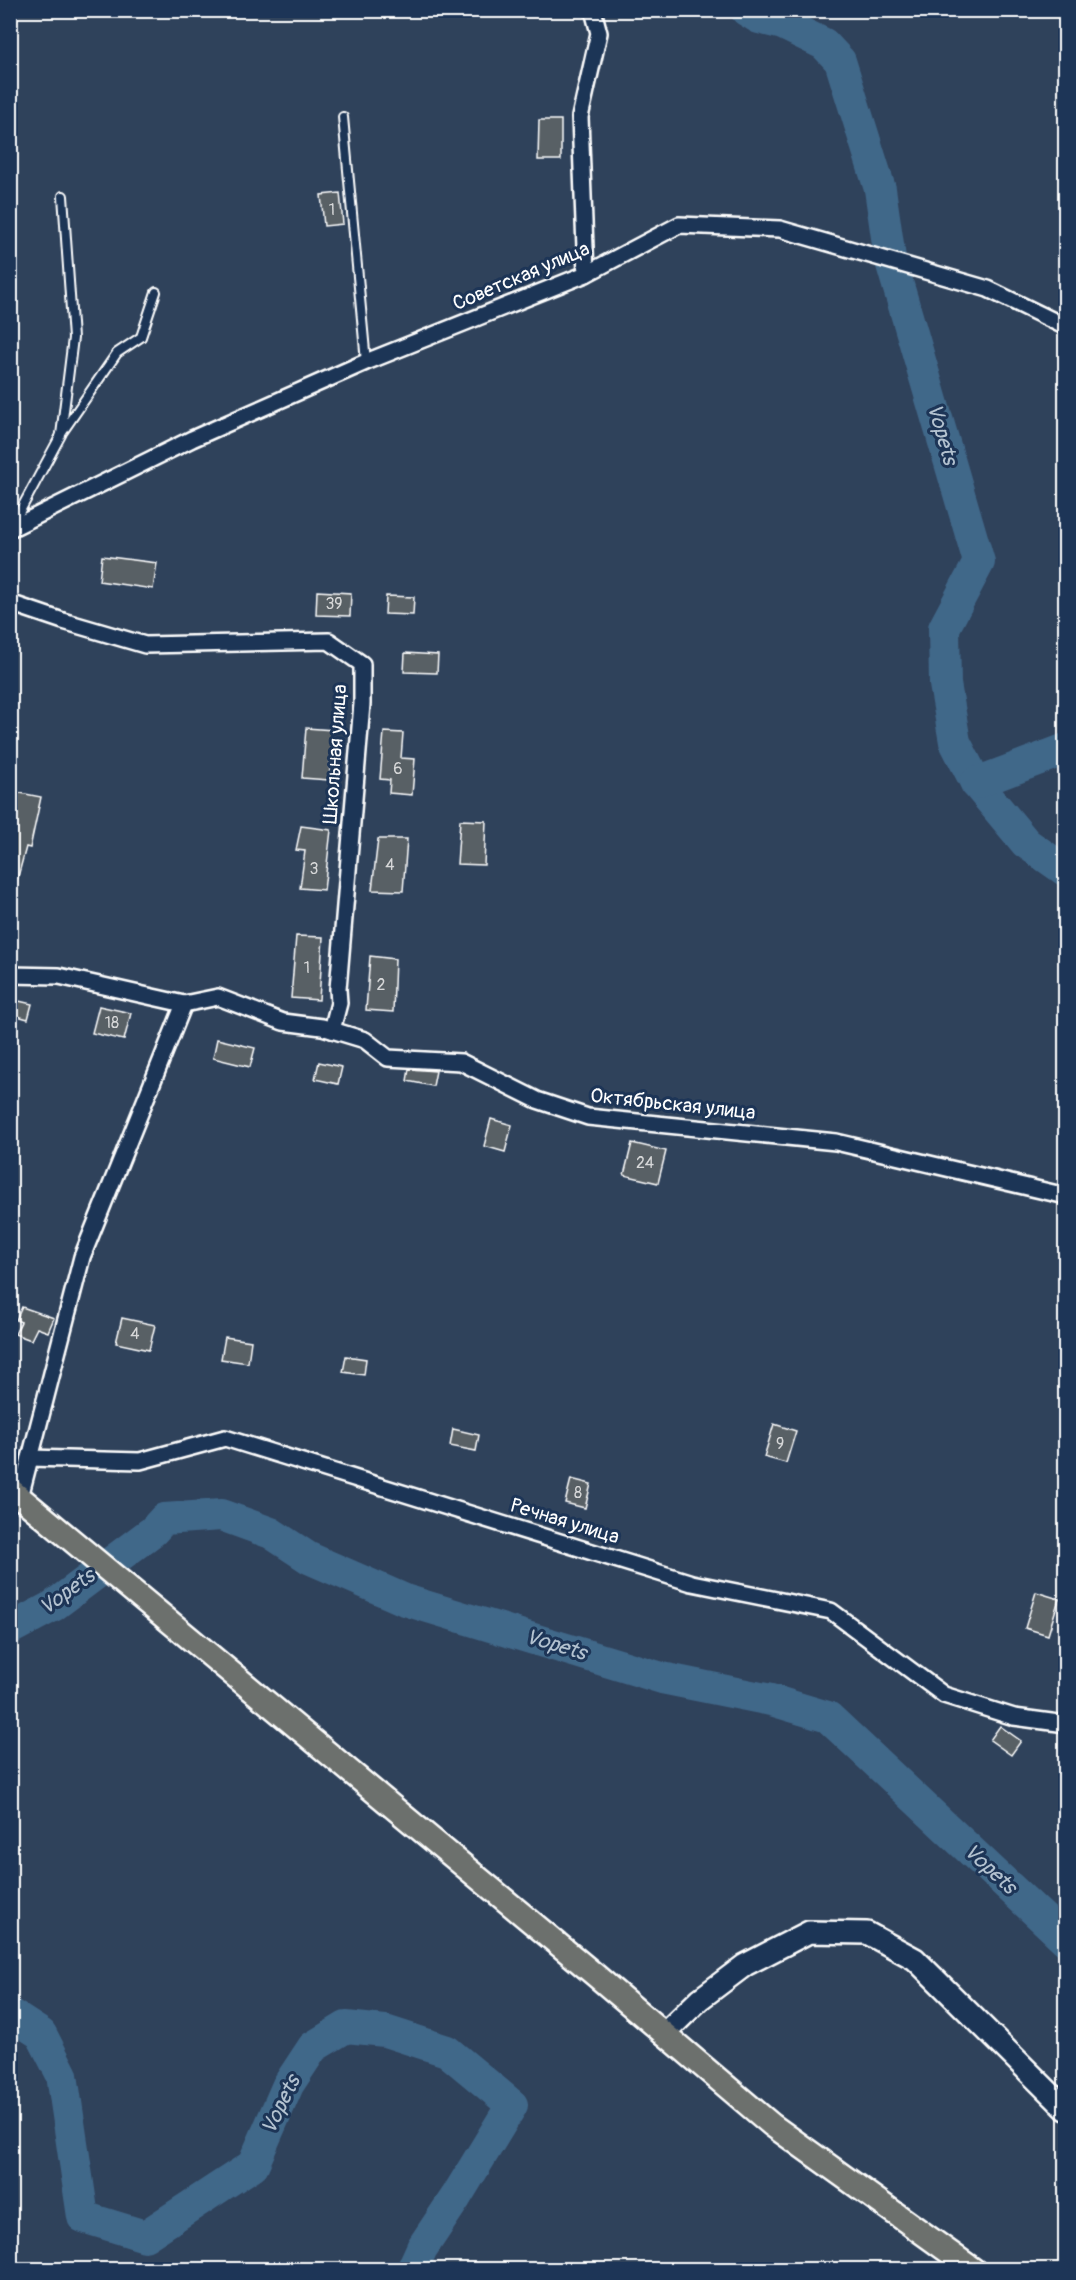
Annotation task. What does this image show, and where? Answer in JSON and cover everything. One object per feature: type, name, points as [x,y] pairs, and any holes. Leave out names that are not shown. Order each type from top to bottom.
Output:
[{"type":"main road","points":[[15,1493],[42,1513],[165,1618],[585,1966],[772,2125],[974,2270]]},
{"type":"street","points":[[586,274],[580,117],[599,33],[593,10]]},
{"type":"street","name":"Советская улица","points":[[10,529],[192,439],[366,362],[586,274],[679,225],[780,229],[988,289],[1065,327]]},
{"type":"street","name":"Школьная улица","points":[[10,603],[145,645],[329,641],[362,664],[362,704],[338,989],[339,1003],[332,1030]]},
{"type":"street","name":"Октябрьская улица","points":[[10,975],[59,976],[184,1004],[218,997],[283,1022],[332,1030],[365,1040],[388,1058],[461,1062],[537,1100],[588,1117],[836,1142],[1065,1196]]},
{"type":"street","points":[[15,1493],[30,1458],[82,1257],[184,1004]]},
{"type":"street","name":"Речная улица","points":[[30,1458],[140,1461],[225,1438],[692,1583],[831,1611],[944,1695],[1014,1717],[1065,1724]]},
{"type":"street","points":[[664,2034],[700,1999],[745,1965],[808,1932],[867,1933],[915,1959],[1065,2109]]},
{"type":"lane","points":[[343,117],[366,362]]},
{"type":"lane","points":[[61,435],[73,338],[63,196]]},
{"type":"lane","points":[[10,529],[61,435],[117,353],[141,337],[156,292]]},
{"type":"building","points":[[539,120],[561,120],[561,160],[538,160]]},
{"type":"building","points":[[340,193],[343,224],[324,226],[321,195]]},
{"type":"building","points":[[102,556],[157,563],[153,589],[99,581]]},
{"type":"building","points":[[317,591],[351,593],[350,616],[316,615]]},
{"type":"building","points":[[386,596],[414,597],[413,615],[385,614]]},
{"type":"building","points":[[405,653],[438,655],[437,673],[404,672]]},
{"type":"building","points":[[306,728],[333,730],[329,780],[302,778]]},
{"type":"building","points":[[384,732],[403,733],[401,758],[415,759],[412,795],[389,793],[390,780],[380,779]]},
{"type":"building","points":[[10,791],[41,797],[30,848],[26,847],[15,888],[10,887]]},
{"type":"building","points":[[460,820],[486,821],[484,865],[457,864]]},
{"type":"building","points":[[301,826],[331,830],[324,890],[300,888],[305,851],[296,850]]},
{"type":"building","points":[[378,839],[407,839],[403,891],[372,890]]},
{"type":"building","points":[[296,936],[323,937],[319,1000],[291,998]]},
{"type":"building","points":[[370,956],[395,959],[393,1012],[366,1010]]},
{"type":"building","points":[[10,999],[32,1004],[28,1019],[10,1014]]},
{"type":"building","points":[[99,1006],[131,1013],[124,1040],[92,1033]]},
{"type":"building","points":[[217,1039],[255,1048],[250,1067],[213,1058]]},
{"type":"building","points":[[319,1062],[342,1067],[338,1084],[315,1079]]},
{"type":"building","points":[[409,1069],[436,1071],[433,1086],[407,1081]]},
{"type":"building","points":[[491,1119],[512,1125],[505,1152],[484,1146]]},
{"type":"building","points":[[632,1143],[666,1151],[658,1183],[624,1175]]},
{"type":"building","points":[[22,1307],[54,1318],[48,1332],[37,1328],[31,1340],[15,1334],[21,1322],[16,1320]]},
{"type":"building","points":[[122,1318],[155,1325],[149,1350],[116,1343]]},
{"type":"building","points":[[225,1337],[251,1341],[248,1363],[221,1359]]},
{"type":"building","points":[[346,1356],[366,1359],[364,1375],[343,1372]]},
{"type":"building","points":[[774,1424],[796,1431],[786,1463],[764,1457]]},
{"type":"building","points":[[453,1429],[479,1435],[476,1451],[450,1446]]},
{"type":"building","points":[[571,1479],[591,1484],[585,1508],[565,1503]]},
{"type":"building","points":[[1036,1592],[1059,1599],[1048,1635],[1025,1628]]},
{"type":"building","points":[[1000,1726],[1021,1741],[1011,1755],[990,1740]]},
{"type":"waterway","name":"Vopets","points":[[746,10],[759,18],[783,24],[824,44],[840,61],[880,189],[890,258],[979,562],[944,628],[945,684],[955,742],[976,783],[1026,843],[1066,871]]},
{"type":"waterway","points":[[976,783],[1066,749]]},
{"type":"waterway","name":"Vopets","points":[[10,1629],[53,1606],[153,1531],[164,1519],[221,1515],[271,1533],[309,1558],[405,1600],[662,1678],[771,1700],[828,1717],[1066,1940]]},
{"type":"waterway","name":"Vopets","points":[[10,2014],[41,2034],[62,2075],[83,2217],[145,2236],[253,2165],[288,2085],[313,2047],[346,2027],[385,2031],[447,2051],[512,2105],[422,2248],[412,2270]]}]
